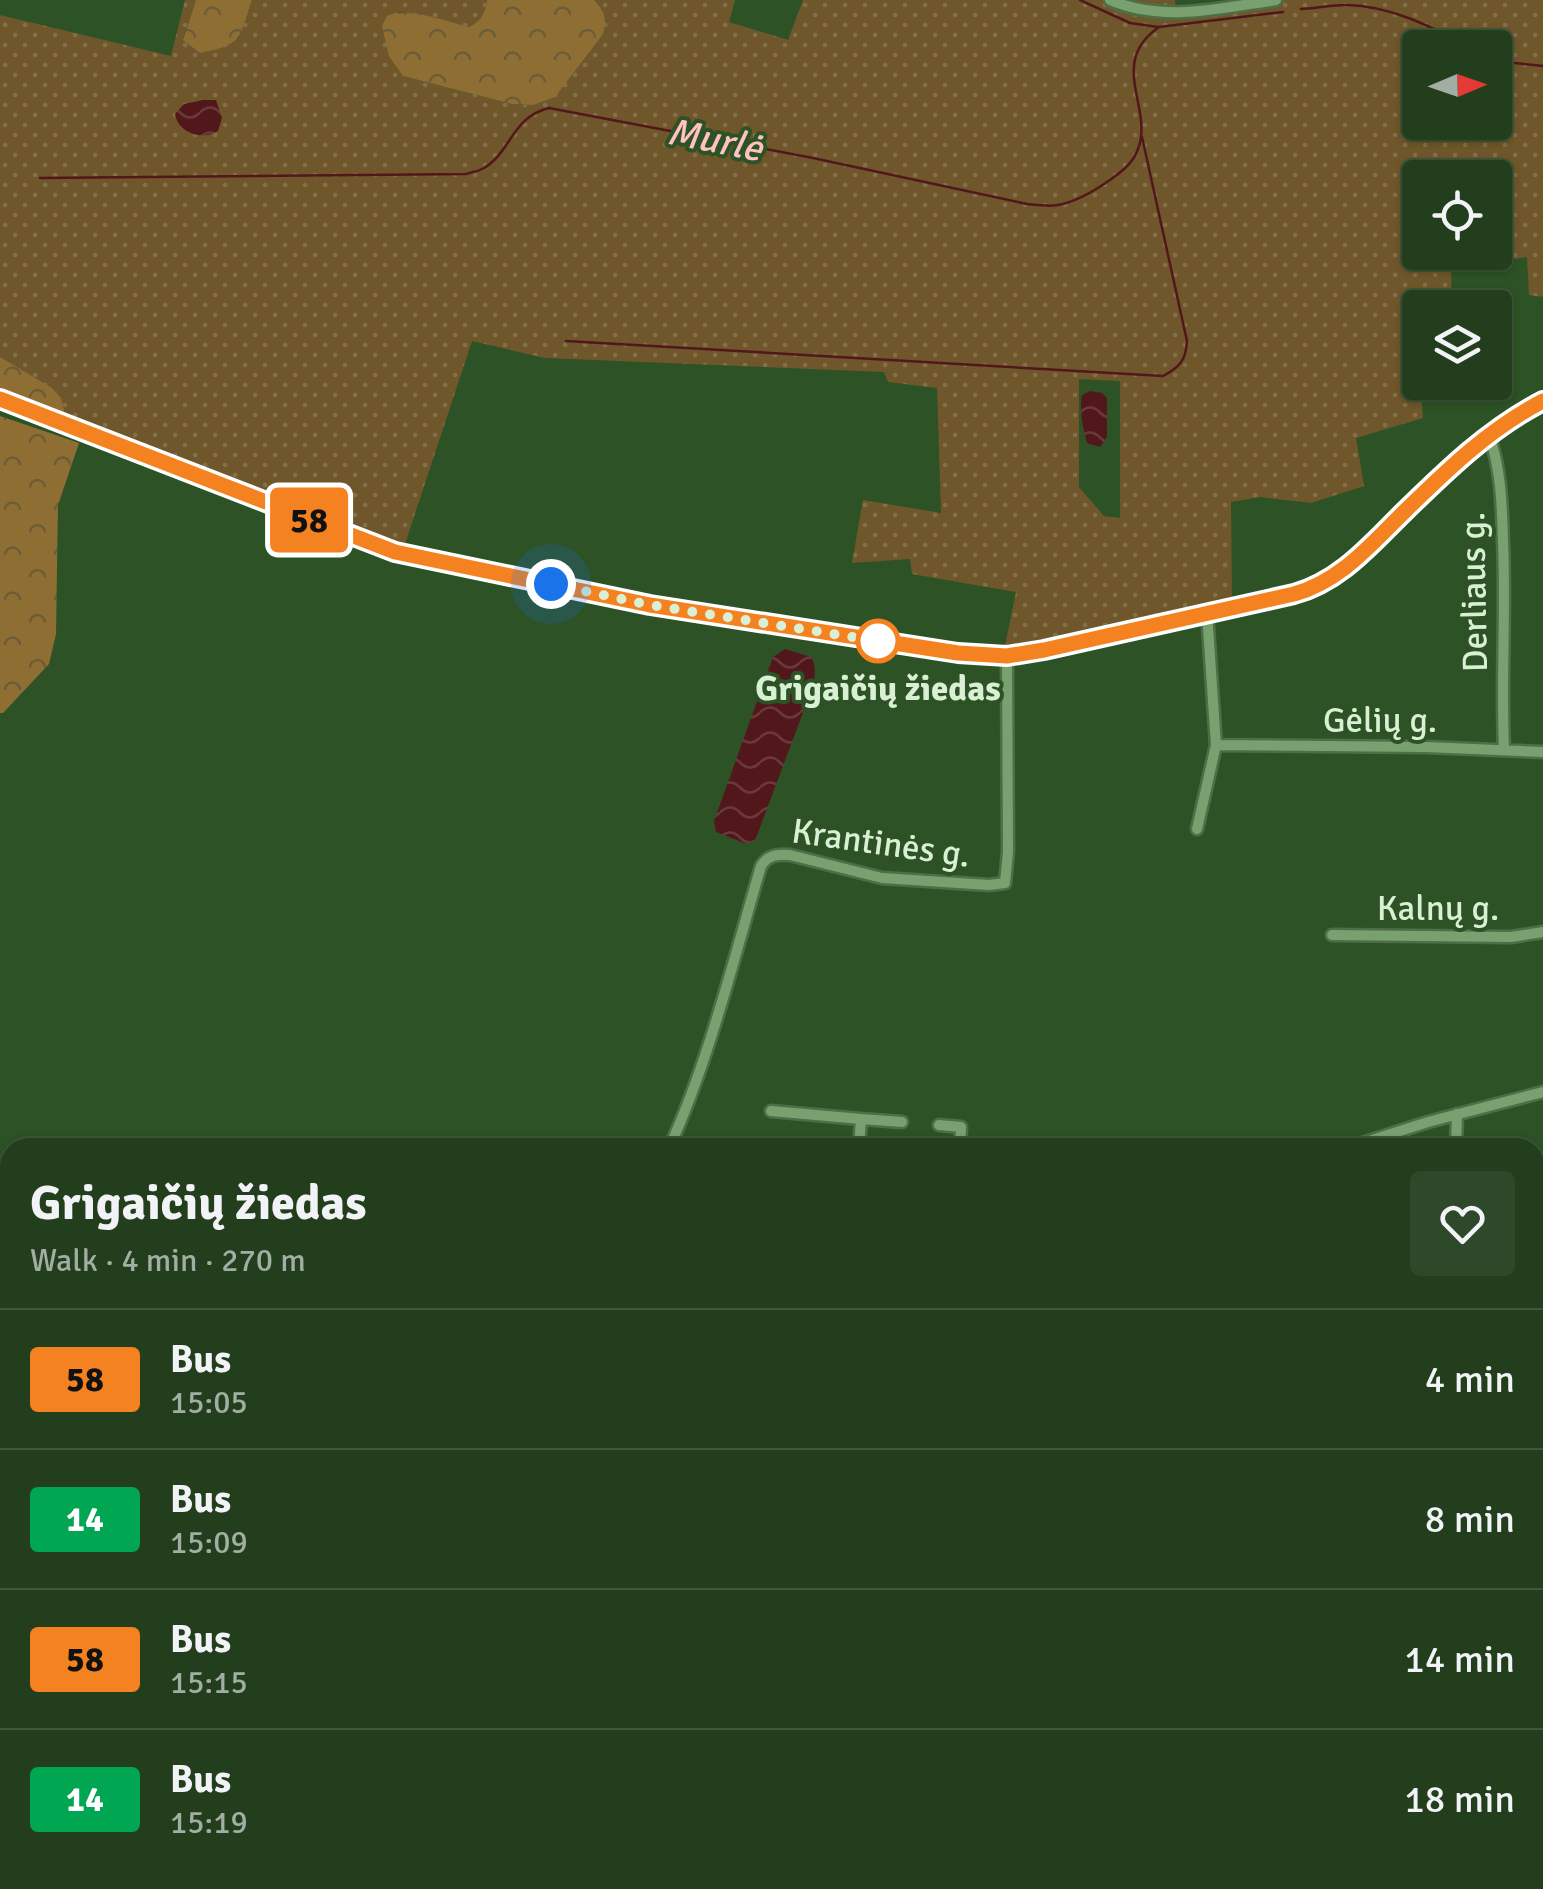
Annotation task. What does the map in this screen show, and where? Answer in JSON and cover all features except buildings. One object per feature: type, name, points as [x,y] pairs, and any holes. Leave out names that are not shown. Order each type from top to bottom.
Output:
[{"type":"main road","points":[[0,399],[395,552],[650,605],[958,653],[1007,656],[1318,586],[1340,573],[1489,434],[1543,401]]},
{"type":"street","points":[[1110,0],[1128,8],[1160,13],[1276,0]]},
{"type":"street","name":"Derliaus g.","points":[[1489,434],[1499,468],[1502,517],[1506,602],[1504,750]]},
{"type":"street","points":[[1197,829],[1216,745],[1207,612]]},
{"type":"street","name":"Krantinės g.","points":[[674,1138],[725,990],[761,866],[768,858],[790,855],[882,878],[1006,883],[1007,656]]},
{"type":"street","name":"Gėlių g.","points":[[1216,745],[1543,752]]},
{"type":"street","name":"Kalnų g.","points":[[1332,936],[1511,937],[1543,932]]},
{"type":"street","points":[[1380,1138],[1543,1092]]},
{"type":"street","points":[[771,1111],[902,1122]]},
{"type":"street","points":[[1457,1138],[1458,1114]]},
{"type":"street","points":[[860,1138],[861,1118]]},
{"type":"street","points":[[939,1125],[961,1127],[960,1138]]},
{"type":"shaded area","points":[[185,0],[196,0],[183,39],[238,39],[252,0],[487,0],[482,16],[469,27],[399,12],[403,76],[512,104],[533,105],[602,9],[594,0],[735,0],[729,22],[788,40],[803,0],[1175,0],[1176,9],[1246,0],[1543,0],[1543,297],[1529,295],[1527,257],[1512,259],[1512,160],[1402,160],[1402,270],[1451,270],[1452,290],[1402,290],[1402,400],[1421,400],[1423,418],[1356,438],[1364,486],[1311,503],[1260,497],[1231,502],[1232,602],[1039,646],[1004,651],[1016,592],[912,574],[910,559],[852,563],[863,500],[941,513],[937,388],[888,382],[884,372],[545,358],[472,341],[404,547],[66,417],[61,398],[0,357],[0,15],[171,56]],"holes":[[[1079,379],[1120,381],[1120,518],[1104,516],[1079,487]]]},
{"type":"green space","points":[[196,0],[252,0],[232,43],[200,53],[183,40]]},
{"type":"green space","points":[[487,0],[594,0],[604,16],[603,34],[555,97],[533,105],[512,104],[403,76],[389,56],[382,26],[387,16],[417,14],[469,27],[482,16]]},
{"type":"green space","points":[[0,357],[52,388],[61,398],[66,417],[0,391]]},
{"type":"green space","points":[[0,416],[79,443],[58,505],[56,634],[49,664],[3,713],[0,713]]},
{"type":"water","points":[[216,100],[222,118],[218,131],[212,134],[186,130],[175,114],[184,104]]},
{"type":"water","points":[[1090,391],[1107,398],[1107,437],[1100,447],[1087,443],[1083,425],[1082,395]]},
{"type":"water","points":[[785,649],[811,657],[814,680],[756,838],[744,843],[716,832],[714,821],[773,657]]},
{"type":"waterway","points":[[1080,0],[1130,23],[1158,27]]},
{"type":"waterway","name":"Murlė","points":[[1301,9],[1364,6],[1436,30]]},
{"type":"waterway","name":"Murlė","points":[[40,178],[466,174],[492,162],[527,119],[549,108],[1027,204],[1054,206],[1102,185],[1136,154],[1141,133],[1134,71],[1136,55],[1159,27],[1283,12]]},
{"type":"waterway","name":"Murlė","points":[[1512,63],[1543,66]]},
{"type":"waterway","points":[[566,341],[1163,376],[1181,362],[1187,341],[1142,137]]},
{"type":"bus line","name":"58","points":[[0,399],[395,552],[650,605],[982,656],[1044,650],[1318,586],[1351,564],[1470,450],[1543,401]]},
{"type":"place","name":"Grigaičių žiedas","points":[[878,641]]},
{"type":"route","points":[[551,584],[650,605],[878,641]]}]
